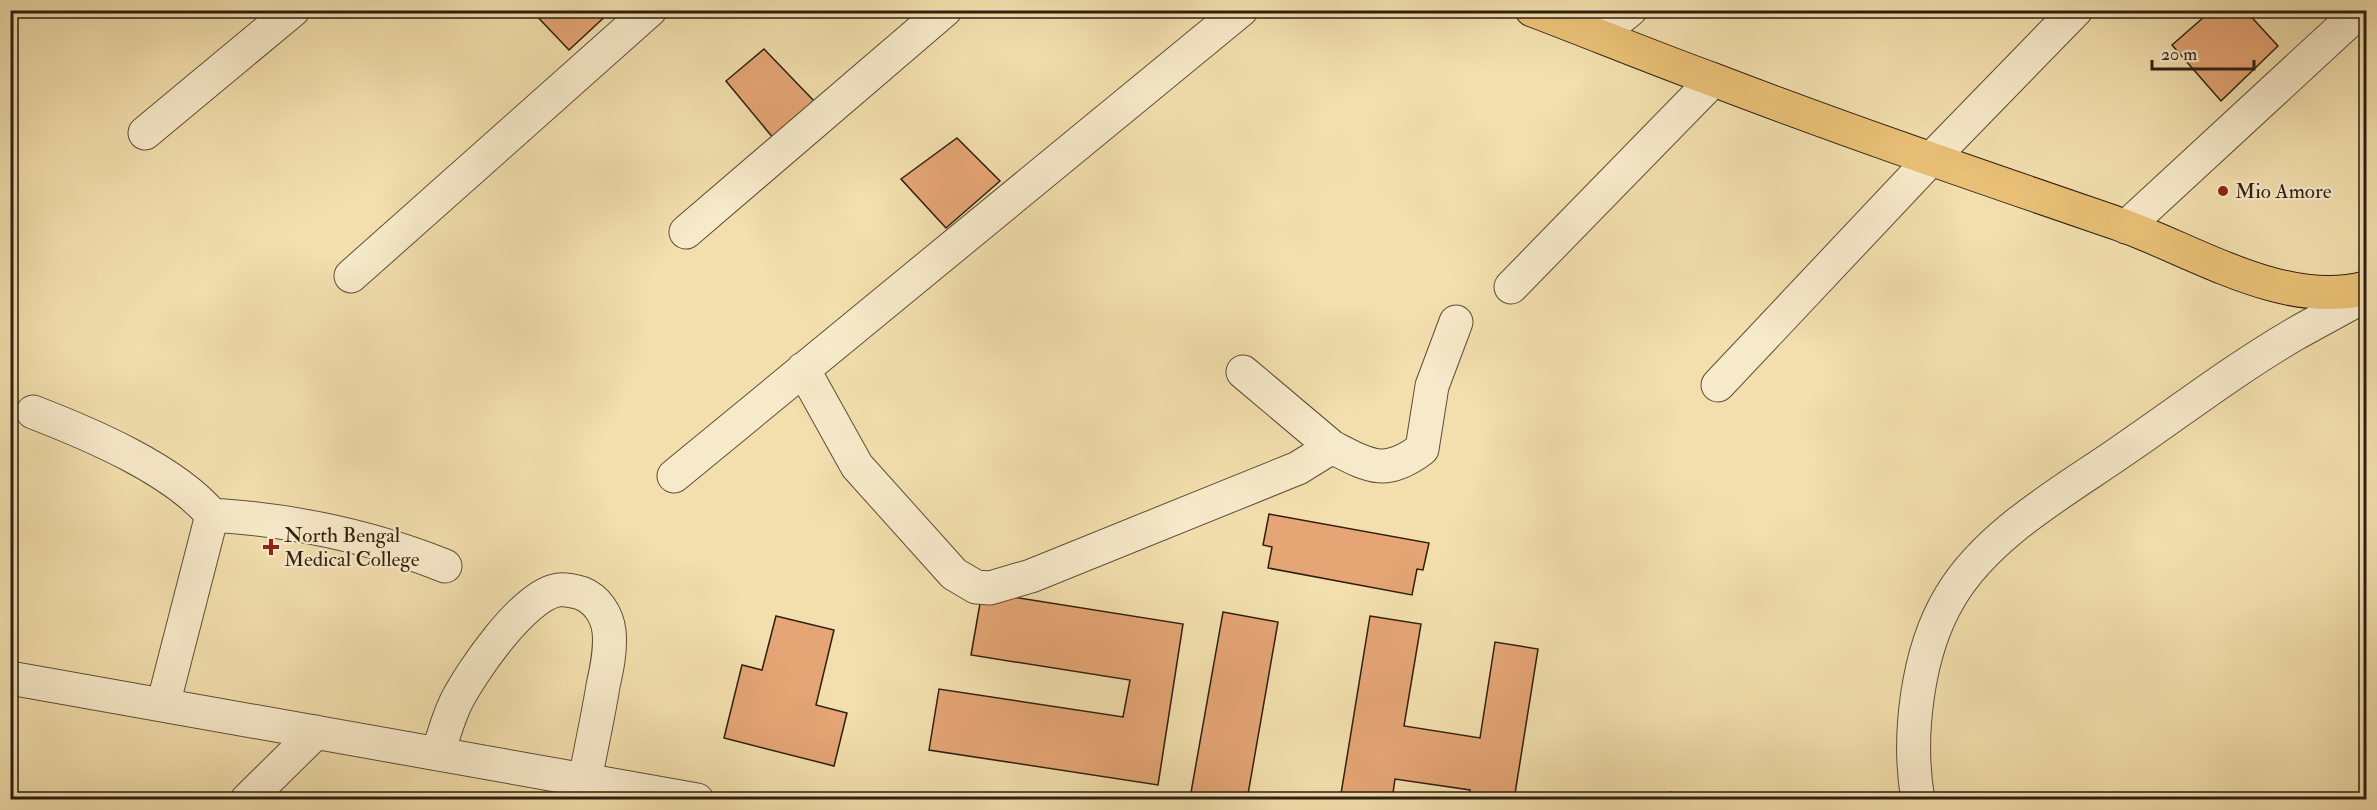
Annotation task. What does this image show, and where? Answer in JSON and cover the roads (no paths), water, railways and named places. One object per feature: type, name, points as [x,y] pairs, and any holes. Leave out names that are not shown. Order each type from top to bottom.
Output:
[{"type":"main road","points":[[1532,10],[1713,80],[1930,159],[2126,226],[2222,268],[2283,286],[2330,293],[2367,288]]},
{"type":"street","points":[[145,133],[293,10]]},
{"type":"street","points":[[351,276],[650,10]]},
{"type":"street","points":[[686,232],[945,10]]},
{"type":"street","points":[[674,476],[1241,10]]},
{"type":"street","points":[[1599,35],[1630,10]]},
{"type":"street","points":[[1718,385],[1930,159],[2076,10]]},
{"type":"street","points":[[2126,226],[2361,10]]},
{"type":"street","points":[[1511,287],[1713,80]]},
{"type":"street","points":[[1918,800],[1914,774],[1920,683],[1932,634],[1950,597],[1973,566],[2038,507],[2293,335],[2367,295]]},
{"type":"street","points":[[1243,372],[1332,447],[1368,466],[1393,465],[1411,458],[1422,449],[1432,386],[1456,322]]},
{"type":"street","points":[[803,369],[857,466],[954,573],[976,587],[990,588],[1041,572],[1298,468],[1332,447]]},
{"type":"street","points":[[33,412],[104,441],[145,464],[198,498],[212,515],[252,518],[335,531],[445,566]]},
{"type":"street","points":[[163,705],[212,515]]},
{"type":"street","points":[[438,754],[445,728],[457,701],[502,634],[531,605],[545,595],[557,590],[571,590],[584,594],[597,604],[605,616],[609,631],[605,676],[585,780]]},
{"type":"street","points":[[10,678],[697,800]]},
{"type":"street","points":[[247,800],[316,732]]},
{"type":"place","name":"Mio Amore","points":[[2223,191]]},
{"type":"place","name":"North Bengal Medical College","points":[[271,547]]}]
